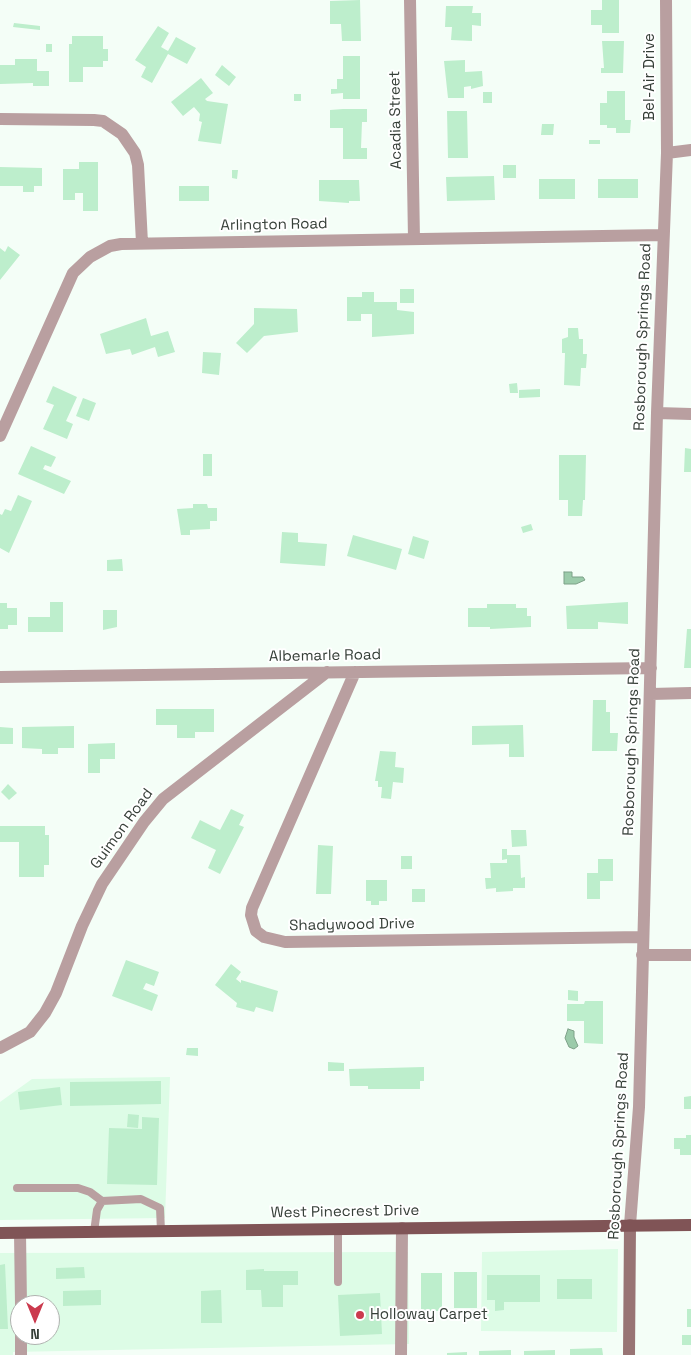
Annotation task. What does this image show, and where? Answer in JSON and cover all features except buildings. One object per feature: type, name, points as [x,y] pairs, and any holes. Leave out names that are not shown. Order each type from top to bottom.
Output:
[{"type":"main road","name":"West Pinecrest Drive","points":[[0,1233],[691,1225]]},
{"type":"street","name":"Acadia Street","points":[[410,0],[414,239]]},
{"type":"street","name":"Bel-Air Drive","points":[[666,0],[667,153]]},
{"type":"street","points":[[0,119],[103,121],[122,134],[135,153],[138,165],[142,244]]},
{"type":"street","points":[[667,153],[691,150]]},
{"type":"street","name":"Rosborough Springs Road","points":[[629,1355],[630,1225],[639,1107],[657,413],[667,153]]},
{"type":"street","name":"Arlington Road","points":[[0,436],[73,273],[90,257],[110,246],[663,235]]},
{"type":"street","points":[[657,413],[691,414]]},
{"type":"street","name":"Albemarle Road","points":[[0,677],[651,668]]},
{"type":"street","name":"Guimon Road","points":[[0,1048],[30,1032],[45,1013],[56,993],[82,926],[102,884],[144,822],[163,800],[327,672]]},
{"type":"street","name":"Shadywood Drive","points":[[355,672],[252,908],[251,915],[256,931],[264,937],[285,942],[643,937]]},
{"type":"street","points":[[650,694],[691,693]]},
{"type":"street","points":[[642,955],[691,955]]},
{"type":"street","points":[[402,1228],[402,1355]]},
{"type":"street","points":[[20,1233],[20,1295]]},
{"type":"lane","points":[[18,1188],[78,1188],[90,1192],[102,1201],[141,1199],[153,1203],[160,1208],[161,1231]]},
{"type":"lane","points":[[94,1232],[97,1210],[102,1201]]},
{"type":"lane","points":[[338,1228],[338,1282]]},
{"type":"shaded area","points":[[564,572],[572,572],[572,577],[583,577],[585,580],[576,584],[564,584]]},
{"type":"shaded area","points":[[568,1029],[574,1031],[574,1037],[578,1046],[574,1049],[569,1047],[565,1038]]},
{"type":"shaded area","points":[[170,1077],[165,1218],[0,1220],[0,1102],[32,1079]]},
{"type":"shaded area","points":[[618,1249],[617,1332],[481,1331],[482,1252]]},
{"type":"shaded area","points":[[408,1252],[409,1344],[13,1352],[13,1355],[0,1355],[0,1253]]},
{"type":"place","name":"Holloway Carpet","points":[[360,1315]]}]
